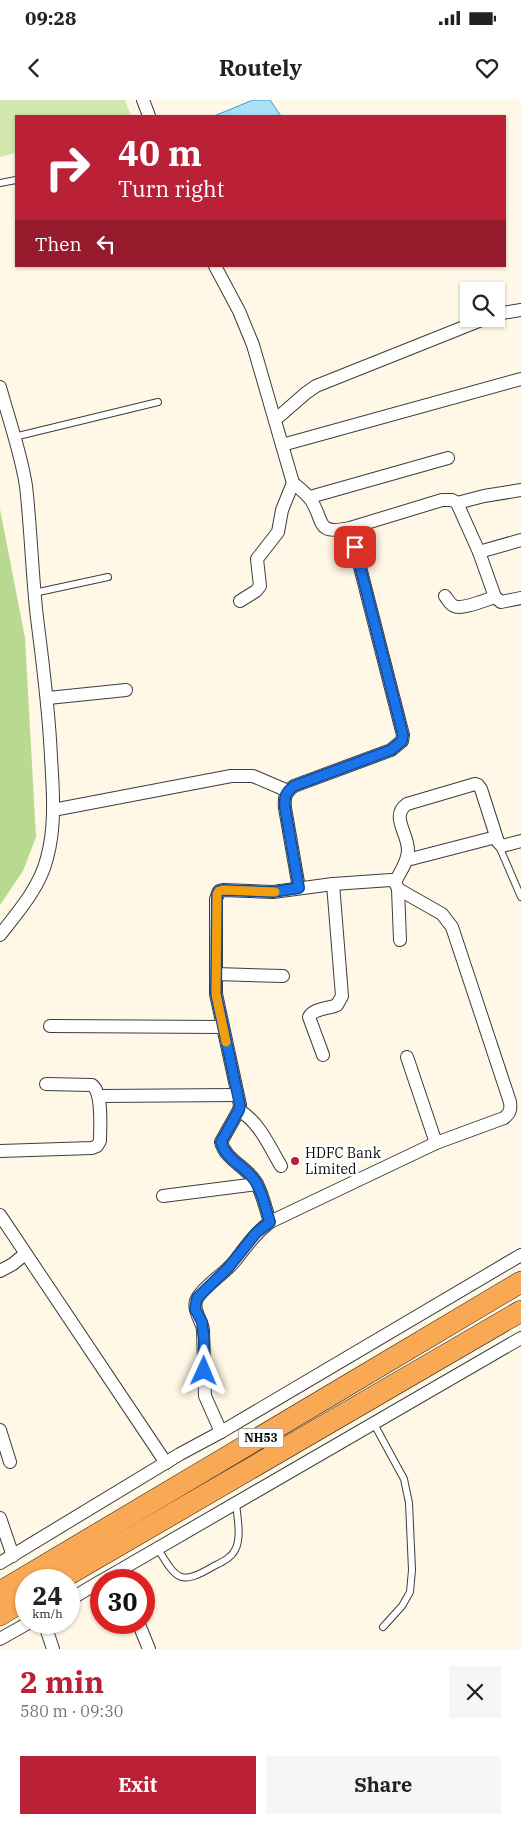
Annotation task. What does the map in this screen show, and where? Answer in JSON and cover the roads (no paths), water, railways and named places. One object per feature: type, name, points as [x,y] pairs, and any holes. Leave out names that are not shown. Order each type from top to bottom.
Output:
[{"type":"highway","name":"NH53","points":[[0,1592],[521,1282]]},
{"type":"highway","name":"NH53","points":[[78,1569],[521,1311]]},
{"type":"highway","points":[[0,1615],[15,1606]]},
{"type":"street","points":[[143,100],[150,115]]},
{"type":"street","points":[[219,267],[253,345],[293,483],[310,497],[319,520],[328,529],[334,531],[350,528],[442,500],[457,502],[521,490]]},
{"type":"street","points":[[505,313],[521,310]]},
{"type":"street","points":[[275,420],[316,386],[464,327]]},
{"type":"street","points":[[282,445],[521,379]]},
{"type":"street","points":[[0,387],[26,485],[34,594],[48,698],[53,789],[51,836],[47,860],[37,883],[0,935]]},
{"type":"street","points":[[310,497],[448,458]]},
{"type":"street","points":[[240,601],[256,591],[260,586],[257,559],[278,532],[282,510],[293,483]]},
{"type":"street","points":[[457,502],[479,552],[495,597],[501,602],[521,598]]},
{"type":"street","points":[[299,888],[285,808],[284,798],[288,791],[294,786],[391,750],[402,741],[403,735],[350,528]]},
{"type":"street","points":[[479,552],[521,540]]},
{"type":"street","points":[[445,596],[452,605],[457,607],[463,607],[495,597]]},
{"type":"street","points":[[48,698],[126,690]]},
{"type":"street","points":[[53,810],[231,776],[253,776],[288,791]]},
{"type":"street","points":[[400,940],[396,886],[408,850],[407,840],[399,818],[401,808],[407,804],[470,784],[478,785],[481,789],[497,840],[502,846],[521,841]]},
{"type":"street","points":[[406,860],[497,840]]},
{"type":"street","points":[[221,1432],[205,1396],[203,1330],[202,1322],[195,1309],[197,1298],[202,1292],[228,1268],[256,1233],[270,1222],[436,1143],[504,1118],[509,1114],[511,1108],[448,919],[386,879],[273,892],[219,891],[216,899],[216,994],[238,1095],[239,1110],[221,1142],[227,1154],[257,1184],[270,1222]]},
{"type":"street","points":[[322,1055],[309,1017],[315,1011],[337,1005],[342,996],[333,884]]},
{"type":"street","points":[[216,974],[283,976]]},
{"type":"street","points":[[50,1026],[223,1027]]},
{"type":"street","points":[[407,1057],[436,1143]]},
{"type":"street","points":[[0,1151],[92,1148],[97,1146],[100,1141],[99,1096],[96,1088],[92,1085],[46,1084]]},
{"type":"street","points":[[99,1096],[238,1095]]},
{"type":"street","points":[[239,1110],[256,1125],[281,1166]]},
{"type":"street","points":[[163,1196],[257,1184]]},
{"type":"street","points":[[0,1215],[166,1463]]},
{"type":"street","points":[[0,1271],[13,1264],[25,1254]]},
{"type":"street","points":[[0,1563],[166,1463],[521,1255]]},
{"type":"street","points":[[123,1569],[521,1338]]},
{"type":"street","points":[[0,1430],[10,1462]]},
{"type":"street","points":[[0,1518],[13,1556]]},
{"type":"street","points":[[0,1639],[15,1630]]},
{"type":"street","points":[[48,1634],[53,1649]]},
{"type":"street","points":[[143,1634],[149,1649]]},
{"type":"lane","points":[[0,183],[15,180]]},
{"type":"lane","points":[[14,438],[158,402]]},
{"type":"lane","points":[[34,594],[108,577]]},
{"type":"lane","points":[[497,840],[521,897]]},
{"type":"lane","points":[[374,1424],[404,1479],[409,1503],[412,1570],[410,1592],[402,1606],[384,1627]]},
{"type":"lane","points":[[158,1548],[170,1568],[178,1576],[185,1579],[195,1577],[229,1558],[236,1549],[238,1539],[236,1503]]},
{"type":"water","points":[[253,100],[270,100],[280,115],[216,115]]},
{"type":"place","name":"HDFC Bank Limited","points":[[295,1161]]}]
